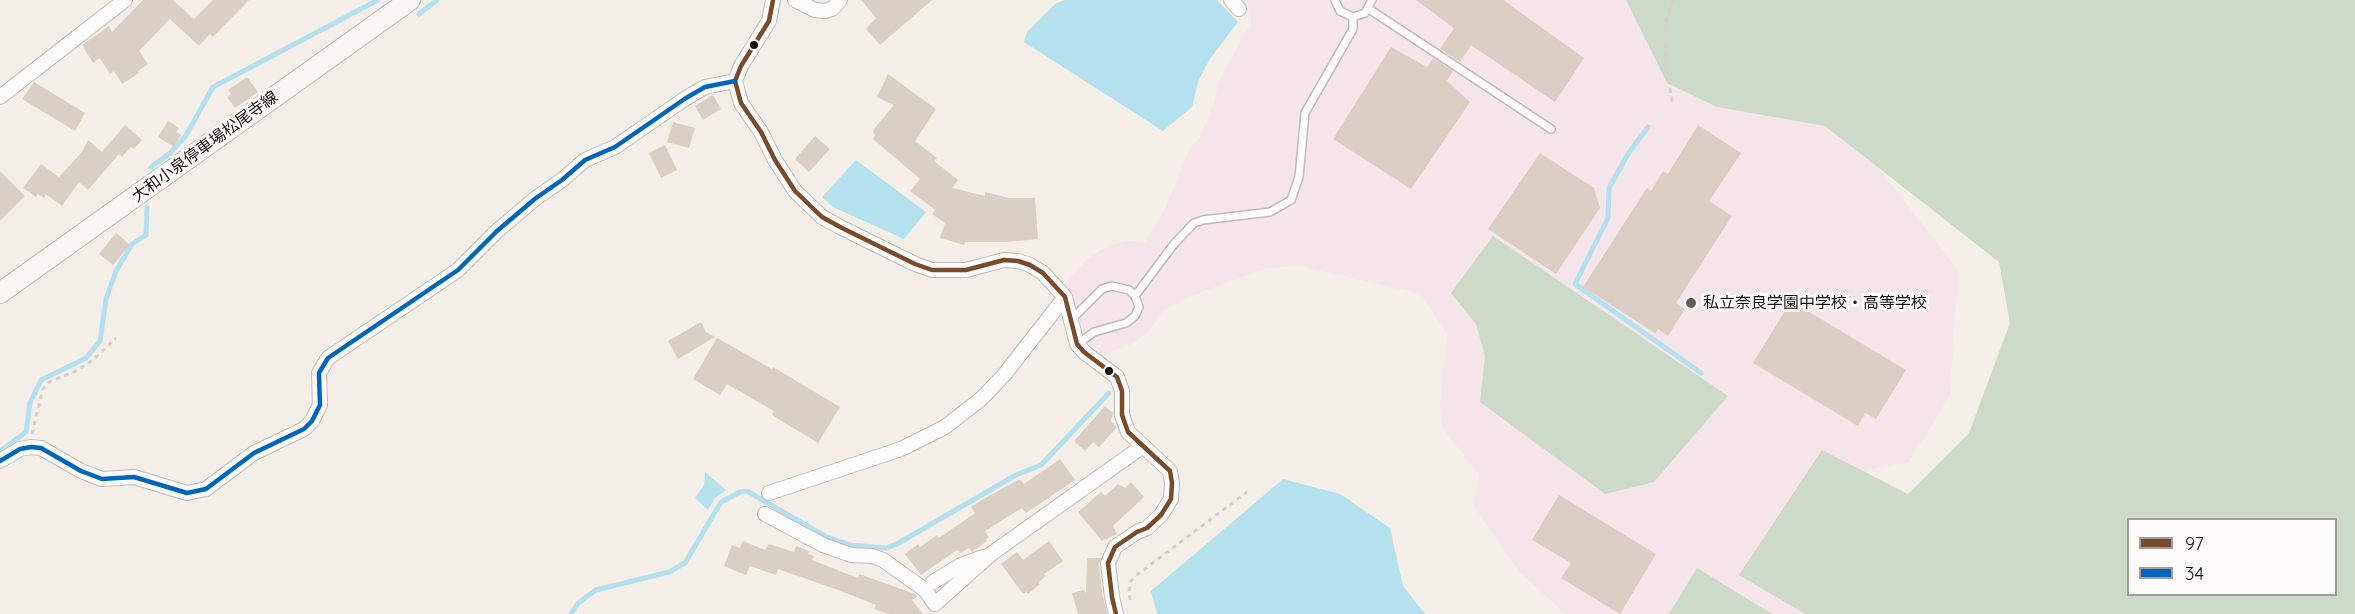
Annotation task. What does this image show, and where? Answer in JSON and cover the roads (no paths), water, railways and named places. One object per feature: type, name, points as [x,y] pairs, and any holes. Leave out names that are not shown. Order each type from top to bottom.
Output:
[{"type":"main road","name":"大和小泉停車場松尾寺線","points":[[0,293],[410,0]]},
{"type":"street","points":[[0,97],[125,0]]},
{"type":"street","points":[[773,0],[769,21],[741,66],[735,81],[741,103],[762,132],[785,178],[795,191],[822,217],[915,264],[932,270],[966,270],[997,261],[1018,261],[1042,273],[1065,297],[1077,344],[1083,352],[1117,377],[1122,391],[1122,415],[1128,432],[1170,471],[1171,498],[1156,522],[1115,547],[1108,563],[1116,614]]},
{"type":"street","points":[[795,0],[815,10],[825,11],[832,9],[840,0]]},
{"type":"street","points":[[0,461],[20,449],[41,448],[81,471],[102,479],[134,477],[187,493],[206,489],[254,453],[304,429],[312,421],[320,405],[319,373],[328,358],[458,270],[496,231],[529,202],[562,180],[585,160],[615,147],[686,98],[705,87],[735,81]]},
{"type":"street","points":[[769,493],[901,449],[945,427],[981,399],[1004,375],[1065,297]]},
{"type":"street","points":[[765,514],[823,545],[851,555],[872,556],[883,560],[925,590],[935,604],[991,554],[1143,446]]},
{"type":"street","points":[[933,582],[961,565],[991,554]]},
{"type":"lane","points":[[1335,0],[1340,11],[1353,17],[1365,13],[1372,0]]},
{"type":"lane","points":[[1369,9],[1551,129]]},
{"type":"lane","points":[[1135,296],[1174,243],[1194,223],[1203,219],[1270,212],[1291,200],[1299,177],[1305,113],[1353,29],[1353,17]]},
{"type":"lane","points":[[1072,319],[1102,289],[1120,286],[1135,296],[1138,307],[1135,316],[1126,323],[1094,332],[1077,344]]},
{"type":"water","points":[[1065,0],[1217,0],[1238,22],[1210,59],[1199,79],[1192,107],[1163,131],[1024,42],[1027,32],[1055,4]]},
{"type":"water","points":[[856,160],[926,212],[904,239],[833,207],[822,197]]},
{"type":"water","points":[[705,472],[726,490],[715,498],[708,510],[695,498],[704,485]]},
{"type":"water","points":[[1283,479],[1340,494],[1390,528],[1403,586],[1425,614],[1157,614],[1151,591]]},
{"type":"waterway","points":[[151,167],[170,153],[185,137],[213,87],[378,0]]},
{"type":"waterway","points":[[419,14],[437,0]]},
{"type":"waterway","points":[[1648,127],[1628,154],[1609,188],[1608,218],[1575,284],[1701,373]]},
{"type":"waterway","points":[[0,451],[26,432],[30,403],[41,380],[86,358],[100,341],[106,299],[116,271],[132,244],[146,235],[147,207]]},
{"type":"waterway","points":[[571,614],[578,603],[596,590],[669,572],[685,563],[721,502],[740,492],[747,491],[825,536],[850,545],[886,548],[897,544],[1016,475],[1041,465],[1109,393]]},
{"type":"place","name":"私立奈良学園中学校・高等学校","points":[[1691,303]]}]
